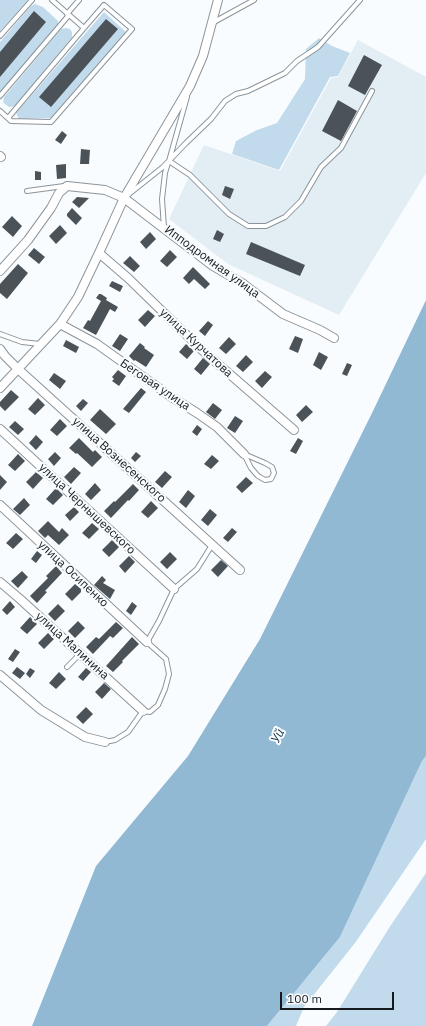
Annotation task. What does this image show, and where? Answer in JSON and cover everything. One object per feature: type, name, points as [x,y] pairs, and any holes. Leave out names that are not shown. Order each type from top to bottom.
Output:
[{"type":"street","points":[[0,388],[60,324],[78,297],[124,198],[190,86],[203,56],[218,0]]},
{"type":"street","points":[[0,271],[28,240],[51,208],[59,193],[67,186]]},
{"type":"street","name":"Ипподромная улица","points":[[67,186],[105,190],[124,198],[213,266],[242,284],[283,314],[320,330],[334,338]]},
{"type":"street","name":"улица Курчатова","points":[[99,253],[128,278],[202,350],[294,430]]},
{"type":"street","name":"Беговая улица","points":[[60,324],[97,344],[170,396],[217,427],[244,454]]},
{"type":"street","name":"улица Вознесенского","points":[[0,349],[18,369],[240,570]]},
{"type":"street","name":"улица Чернышевского","points":[[0,429],[174,589]]},
{"type":"street","name":"улица Осипенко","points":[[0,506],[147,642]]},
{"type":"street","name":"улица Малинина","points":[[0,582],[143,711]]},
{"type":"street","points":[[0,675],[40,710],[85,737],[105,742]]},
{"type":"lane","points":[[0,36],[32,0]]},
{"type":"lane","points":[[0,96],[79,0]]},
{"type":"lane","points":[[212,22],[254,0]]},
{"type":"lane","points":[[124,198],[163,167],[211,119],[225,101],[236,94],[248,91],[285,73],[297,61],[318,47],[360,0]]},
{"type":"lane","points":[[54,1],[84,28]]},
{"type":"lane","points":[[0,111],[11,121],[51,122],[132,29],[104,5],[8,118]]},
{"type":"lane","points":[[164,228],[162,199],[165,173],[190,86]]},
{"type":"lane","points":[[169,161],[190,175],[229,214],[248,226],[266,226],[285,217],[301,201],[321,167],[341,148],[372,91]]},
{"type":"lane","points":[[27,191],[67,186]]},
{"type":"lane","points":[[0,334],[22,342],[41,344]]},
{"type":"lane","points":[[244,454],[272,467],[274,473],[272,478],[265,480],[258,476],[251,468],[244,454]]},
{"type":"lane","points":[[105,742],[115,740],[128,732],[143,711],[150,712],[158,705],[165,689],[168,674],[166,659],[147,642],[174,589],[197,569],[212,545]]},
{"type":"lane","points":[[68,667],[80,654]]},
{"type":"shaded area","points":[[0,0],[28,0],[0,31]]},
{"type":"shaded area","points":[[35,4],[43,7],[58,21],[58,26],[0,93],[0,42],[31,6]]},
{"type":"shaded area","points":[[104,12],[126,32],[51,118],[19,119],[16,113]]},
{"type":"shaded area","points":[[61,29],[70,29],[72,32],[72,37],[16,105],[9,107],[5,104],[3,102],[4,97]]},
{"type":"shaded area","points":[[319,38],[332,46],[350,53],[338,76],[330,77],[279,170],[232,154],[236,141],[257,130],[277,123],[305,79],[306,49]]},
{"type":"shaded area","points":[[358,40],[426,77],[426,173],[339,315],[228,264],[169,219],[204,145],[280,171],[331,78],[338,77]]},
{"type":"shaded area","points":[[426,756],[426,839],[355,943],[304,1007],[296,1026],[267,1026],[340,937],[422,761]]},
{"type":"shaded area","points":[[426,873],[426,1026],[326,1026],[337,1012],[389,928]]},
{"type":"water","name":"Уй","points":[[426,300],[426,756],[422,761],[340,937],[267,1026],[32,1026],[96,866],[188,756],[260,639],[373,411]]},
{"type":"building","points":[[34,11],[46,22],[0,77],[0,52]]},
{"type":"building","points":[[106,19],[118,29],[51,107],[39,97]]},
{"type":"building","points":[[364,55],[382,65],[365,95],[348,86]]},
{"type":"building","points":[[338,100],[357,111],[341,141],[322,131]]},
{"type":"building","points":[[62,131],[67,135],[61,144],[55,140]]},
{"type":"building","points":[[81,149],[90,150],[89,164],[80,164]]},
{"type":"building","points":[[66,164],[66,178],[57,179],[56,165]]},
{"type":"building","points":[[35,171],[41,172],[41,180],[35,180]]},
{"type":"building","points":[[225,186],[234,189],[230,199],[222,195]]},
{"type":"building","points":[[77,197],[89,198],[79,208],[72,202]]},
{"type":"building","points":[[72,208],[82,218],[76,225],[67,216]]},
{"type":"building","points":[[12,216],[22,226],[13,237],[2,227]]},
{"type":"building","points":[[60,225],[67,233],[56,244],[49,236]]},
{"type":"building","points":[[217,230],[224,234],[220,242],[213,239]]},
{"type":"building","points":[[150,232],[156,239],[146,249],[140,242]]},
{"type":"building","points":[[251,242],[305,265],[300,276],[246,254]]},
{"type":"building","points":[[34,248],[45,257],[39,264],[28,255]]},
{"type":"building","points":[[170,250],[177,257],[167,267],[160,261]]},
{"type":"building","points":[[130,256],[140,266],[134,272],[123,263]]},
{"type":"building","points":[[18,264],[28,273],[7,299],[0,293],[0,284]]},
{"type":"building","points":[[193,267],[210,284],[205,289],[194,279],[189,284],[183,278]]},
{"type":"building","points":[[112,281],[123,286],[120,292],[109,286]]},
{"type":"building","points":[[99,294],[107,298],[106,300],[118,307],[115,312],[110,309],[96,335],[83,328],[88,320],[90,321],[101,301],[96,298]]},
{"type":"building","points":[[148,310],[155,316],[145,327],[138,320]]},
{"type":"building","points":[[208,321],[213,325],[205,336],[199,331]]},
{"type":"building","points":[[120,334],[128,339],[120,351],[112,346]]},
{"type":"building","points":[[295,336],[303,339],[298,353],[289,349]]},
{"type":"building","points":[[229,337],[236,344],[226,354],[219,348]]},
{"type":"building","points":[[66,340],[79,347],[76,353],[63,346]]},
{"type":"building","points":[[140,343],[154,355],[146,367],[135,360],[134,361],[129,356]]},
{"type":"building","points":[[186,344],[194,351],[187,359],[179,352]]},
{"type":"building","points":[[319,352],[328,357],[321,370],[313,365]]},
{"type":"building","points":[[246,355],[253,362],[243,372],[236,366]]},
{"type":"building","points":[[203,358],[210,364],[201,375],[194,369]]},
{"type":"building","points":[[347,363],[352,365],[347,376],[342,374]]},
{"type":"building","points":[[118,370],[126,376],[119,386],[112,381],[114,379],[112,377]]},
{"type":"building","points":[[265,371],[272,377],[262,388],[255,381]]},
{"type":"building","points":[[54,373],[66,381],[60,389],[49,380]]},
{"type":"building","points":[[141,388],[146,392],[129,413],[123,409]]},
{"type":"building","points":[[11,390],[19,397],[5,411],[0,406],[0,402]]},
{"type":"building","points":[[38,398],[45,405],[35,415],[28,409]]},
{"type":"building","points":[[83,399],[88,403],[81,411],[76,406]]},
{"type":"building","points":[[213,403],[222,410],[215,419],[206,412]]},
{"type":"building","points":[[306,405],[313,412],[302,422],[296,415]]},
{"type":"building","points":[[100,409],[116,424],[106,434],[90,420]]},
{"type":"building","points":[[235,416],[243,421],[235,433],[227,428]]},
{"type":"building","points":[[60,419],[67,426],[57,436],[50,430]]},
{"type":"building","points":[[15,421],[24,429],[18,435],[9,427]]},
{"type":"building","points":[[197,425],[202,429],[197,436],[192,432]]},
{"type":"building","points":[[36,435],[43,442],[36,450],[29,443]]},
{"type":"building","points":[[79,438],[93,452],[95,450],[102,457],[92,467],[77,453],[76,454],[69,448]]},
{"type":"building","points":[[298,438],[303,441],[296,454],[290,451]]},
{"type":"building","points":[[55,452],[61,458],[54,466],[48,459]]},
{"type":"building","points":[[136,452],[141,456],[135,462],[131,458]]},
{"type":"building","points":[[18,454],[25,461],[15,471],[8,465]]},
{"type":"building","points":[[212,455],[219,461],[211,469],[204,464]]},
{"type":"building","points":[[74,467],[81,473],[71,484],[64,477]]},
{"type":"building","points":[[165,471],[172,477],[162,488],[155,482]]},
{"type":"building","points":[[36,472],[43,478],[33,489],[26,482]]},
{"type":"building","points":[[0,475],[7,482],[0,490]]},
{"type":"building","points":[[246,477],[253,483],[242,493],[236,487]]},
{"type":"building","points":[[95,483],[101,490],[91,500],[85,494]]},
{"type":"building","points":[[133,484],[139,490],[111,518],[104,511]]},
{"type":"building","points":[[56,488],[63,495],[53,505],[46,499]]},
{"type":"building","points":[[188,490],[195,496],[186,508],[179,502]]},
{"type":"building","points":[[24,498],[30,505],[20,515],[13,509]]},
{"type":"building","points":[[151,501],[158,508],[148,518],[141,512]]},
{"type":"building","points":[[74,507],[79,512],[70,521],[65,515]]},
{"type":"building","points":[[210,509],[217,515],[208,526],[201,520]]},
{"type":"building","points":[[48,521],[59,532],[62,528],[69,535],[59,545],[48,535],[45,538],[38,531]]},
{"type":"building","points":[[92,523],[99,529],[89,539],[82,533]]},
{"type":"building","points":[[232,528],[237,532],[228,542],[223,538]]},
{"type":"building","points":[[16,533],[23,539],[13,549],[6,543]]},
{"type":"building","points":[[112,540],[119,547],[109,557],[102,550]]},
{"type":"building","points":[[37,551],[42,555],[36,563],[31,559]]},
{"type":"building","points":[[170,552],[177,559],[167,569],[160,562]]},
{"type":"building","points":[[129,556],[135,562],[125,573],[119,566]]},
{"type":"building","points":[[221,560],[228,566],[218,577],[211,570]]},
{"type":"building","points":[[56,566],[62,573],[45,591],[47,592],[37,603],[30,596],[48,578],[46,576]]},
{"type":"building","points":[[22,571],[28,577],[18,588],[11,581]]},
{"type":"building","points":[[102,576],[106,580],[103,583],[115,590],[110,599],[94,585]]},
{"type":"building","points":[[75,584],[81,589],[81,592],[72,601],[65,594]]},
{"type":"building","points":[[10,601],[15,607],[7,615],[2,610]]},
{"type":"building","points":[[132,602],[137,606],[131,615],[126,611]]},
{"type":"building","points":[[58,604],[65,611],[55,621],[48,614]]},
{"type":"building","points":[[30,617],[37,624],[27,634],[20,628]]},
{"type":"building","points":[[78,621],[85,628],[75,638],[68,631]]},
{"type":"building","points":[[116,622],[123,628],[113,638],[110,636],[93,654],[86,647],[96,637],[99,639]]},
{"type":"building","points":[[48,633],[54,639],[44,649],[38,643]]},
{"type":"building","points":[[132,637],[139,644],[113,672],[106,666]]},
{"type":"building","points":[[15,649],[20,652],[13,662],[8,659]]},
{"type":"building","points":[[17,667],[25,673],[20,679],[12,673]]},
{"type":"building","points":[[30,668],[35,671],[30,678],[26,674]]},
{"type":"building","points":[[86,668],[91,672],[83,681],[78,677]]},
{"type":"building","points":[[59,672],[66,679],[56,689],[49,683]]},
{"type":"building","points":[[104,683],[111,689],[102,699],[95,692]]},
{"type":"building","points":[[86,707],[93,714],[83,724],[76,717]]}]
